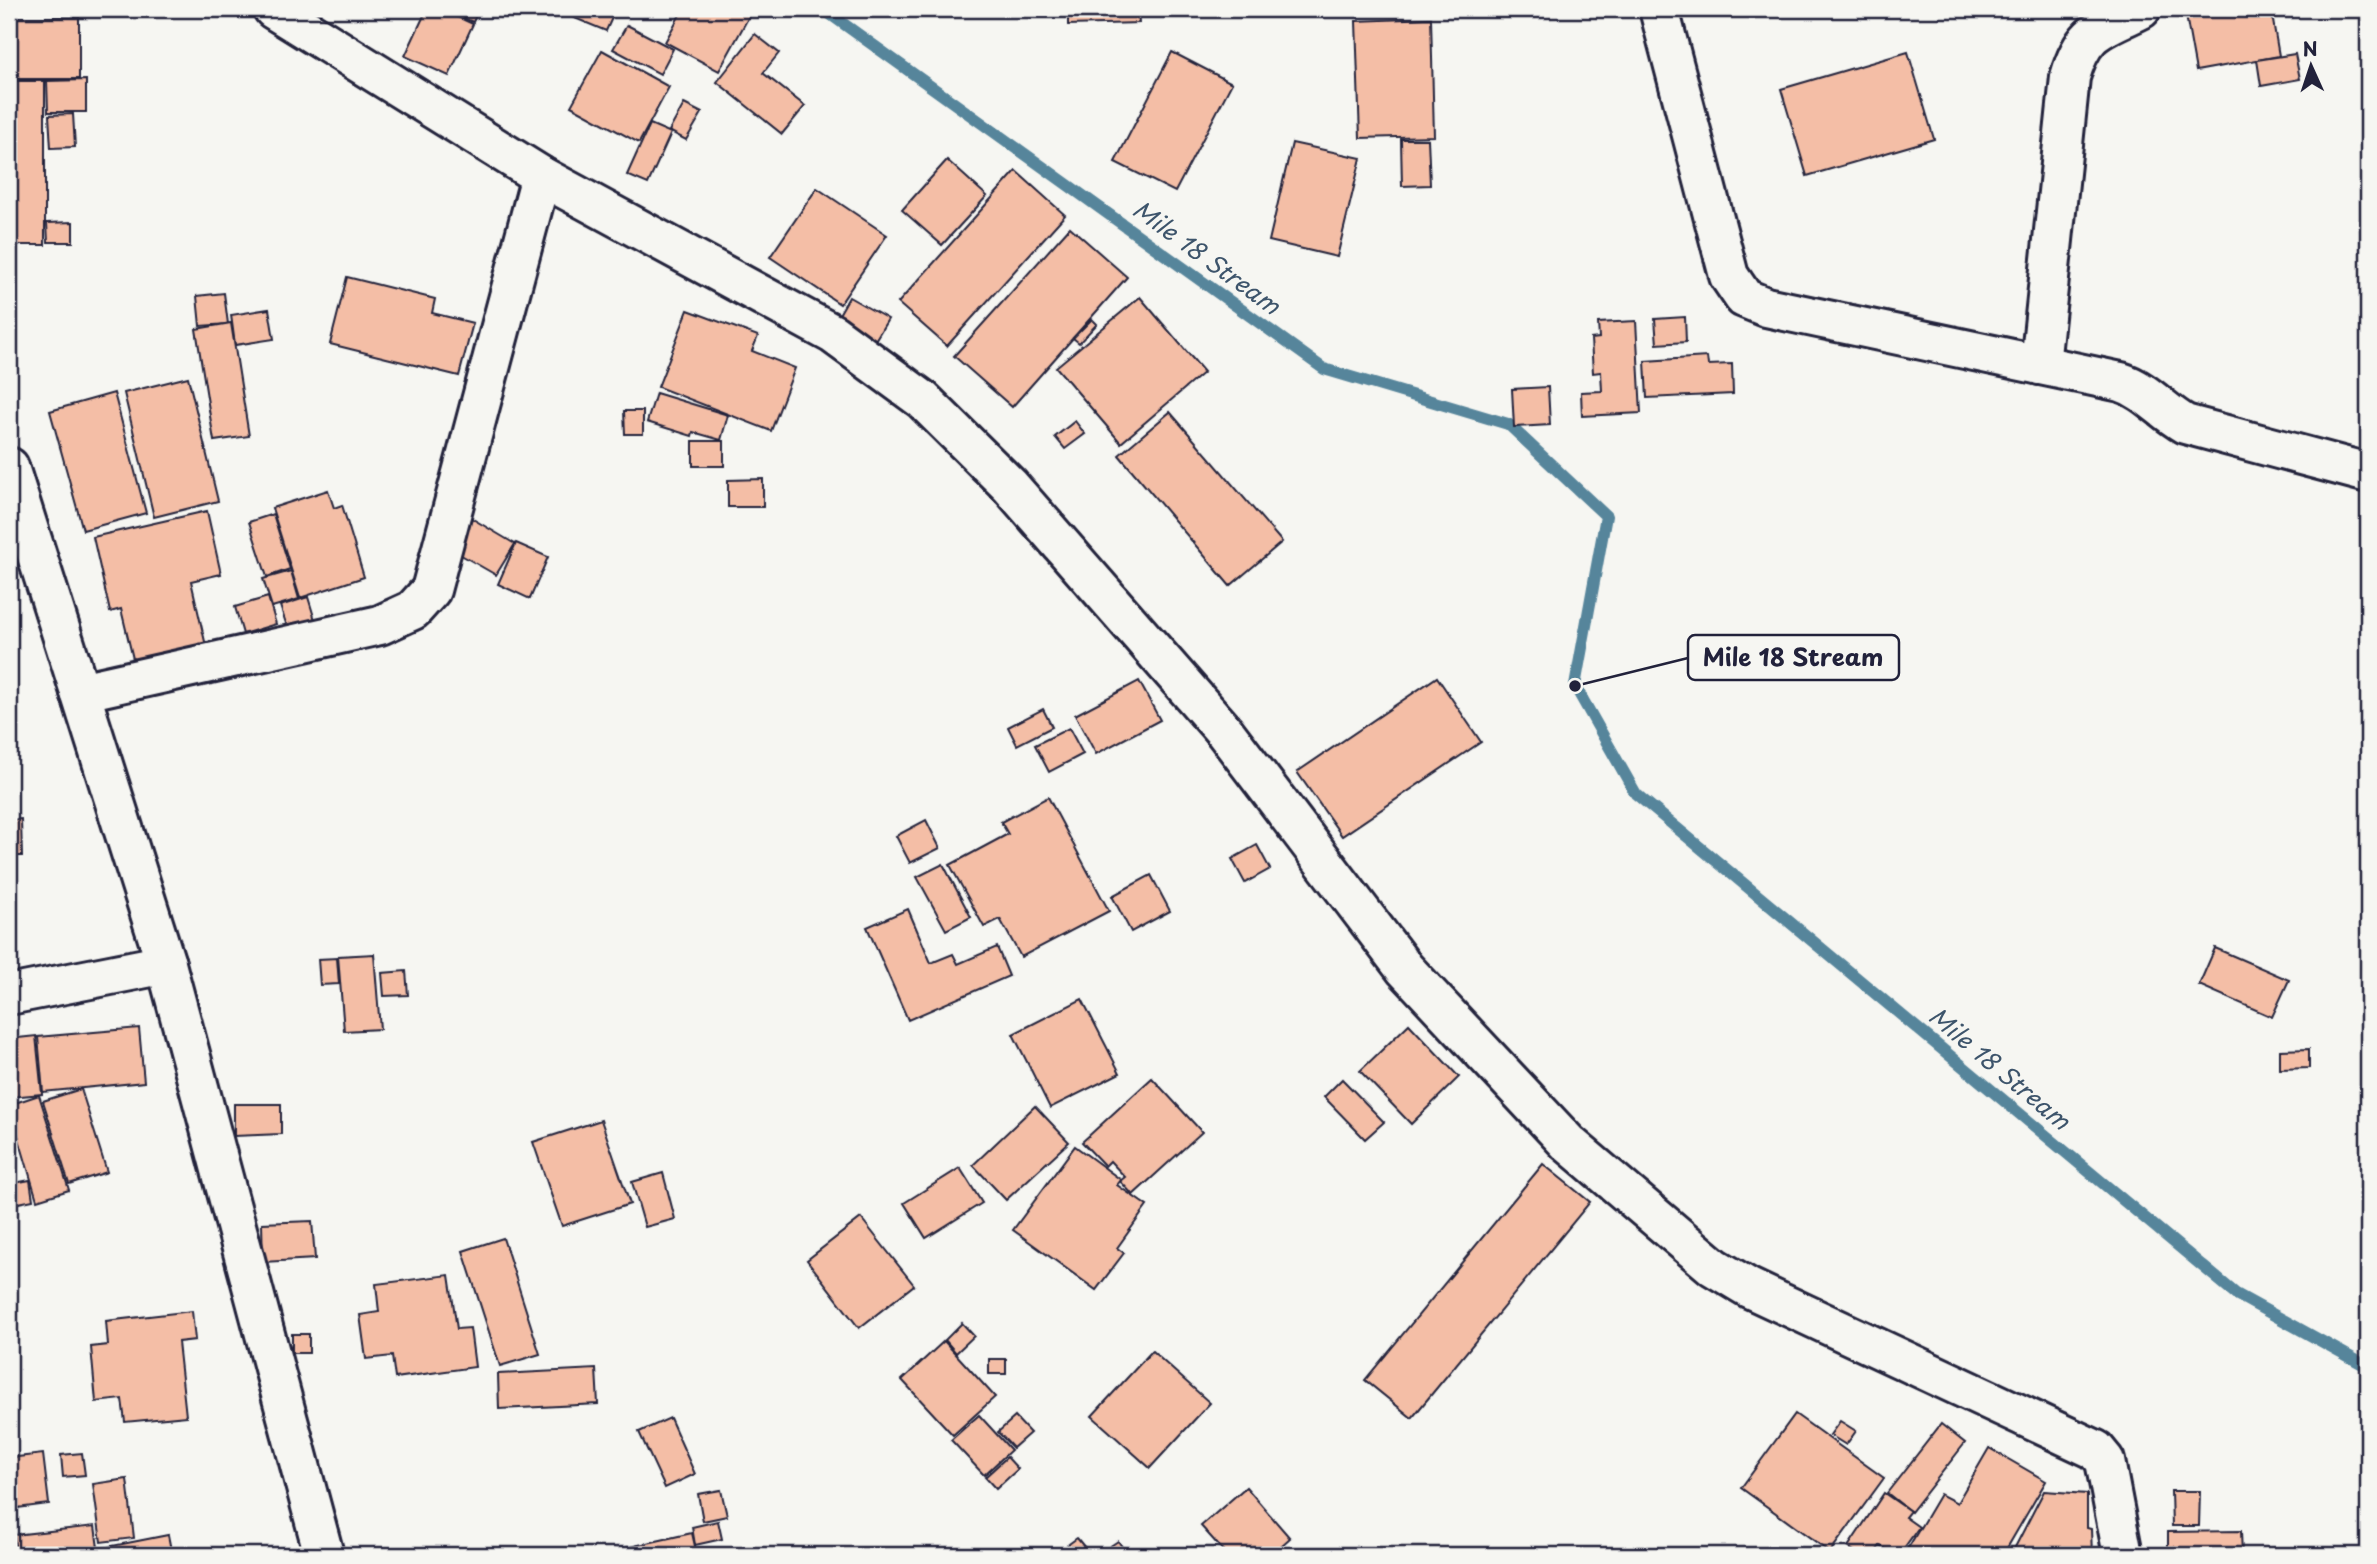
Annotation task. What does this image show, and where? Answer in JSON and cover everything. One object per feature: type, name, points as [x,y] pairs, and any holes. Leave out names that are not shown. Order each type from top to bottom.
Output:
[{"type":"street","points":[[273,9],[541,176],[833,334],[923,400],[1010,486],[1216,722],[1405,969],[1569,1143],[1714,1267],[1749,1288],[2096,1450],[2105,1461],[2123,1555]]},
{"type":"street","points":[[1659,9],[1729,276],[1744,298],[1766,307],[2139,388],[2167,414],[2185,424],[2368,473]]},
{"type":"street","points":[[2040,365],[2070,77],[2077,52],[2088,36],[2141,9]]},
{"type":"street","points":[[80,692],[380,625],[413,610],[431,590],[541,176]]},
{"type":"street","points":[[9,467],[166,964],[324,1555]]},
{"type":"street","points":[[9,995],[166,964]]},
{"type":"building","points":[[427,9],[440,9],[473,24],[449,76],[405,56]]},
{"type":"building","points":[[442,9],[479,9],[473,22]]},
{"type":"building","points":[[553,9],[616,9],[606,31]]},
{"type":"building","points":[[683,9],[753,9],[719,71],[665,42]]},
{"type":"building","points":[[1068,9],[1138,9],[1139,23],[1068,25]]},
{"type":"building","points":[[2271,9],[2279,56],[2196,71],[2185,10]]},
{"type":"building","points":[[9,17],[79,17],[79,79],[9,79]]},
{"type":"building","points":[[1431,18],[1434,136],[1360,138],[1356,21]]},
{"type":"building","points":[[627,25],[673,49],[660,74],[613,49]]},
{"type":"building","points":[[755,34],[779,53],[763,73],[805,106],[782,134],[717,82]]},
{"type":"building","points":[[602,50],[669,87],[639,143],[571,106]]},
{"type":"building","points":[[1172,52],[1232,83],[1175,192],[1115,162]]},
{"type":"building","points":[[1908,52],[1934,139],[1807,176],[1781,89]]},
{"type":"building","points":[[2295,54],[2300,79],[2261,86],[2257,60]]},
{"type":"building","points":[[86,80],[86,112],[48,112],[47,81]]},
{"type":"building","points":[[9,81],[45,81],[45,245],[9,245]]},
{"type":"building","points":[[684,104],[702,113],[686,140],[669,131]]},
{"type":"building","points":[[73,114],[75,147],[51,148],[49,115]]},
{"type":"building","points":[[650,124],[671,133],[648,184],[627,175]]},
{"type":"building","points":[[1401,139],[1428,139],[1430,185],[1402,186]]},
{"type":"building","points":[[1292,143],[1361,158],[1337,257],[1269,241]]},
{"type":"building","points":[[947,160],[987,196],[942,245],[902,210]]},
{"type":"building","points":[[1016,171],[1065,215],[947,346],[898,303]]},
{"type":"building","points":[[817,188],[887,235],[840,304],[770,257]]},
{"type":"building","points":[[73,222],[73,242],[48,242],[47,223]]},
{"type":"building","points":[[1070,227],[1127,277],[1012,407],[954,356]]},
{"type":"building","points":[[347,277],[435,299],[432,313],[473,323],[459,376],[330,344]]},
{"type":"building","points":[[224,293],[228,324],[200,326],[197,296]]},
{"type":"building","points":[[849,297],[888,319],[871,347],[833,325]]},
{"type":"building","points":[[1140,297],[1204,372],[1121,443],[1056,367]]},
{"type":"building","points":[[269,309],[274,339],[235,345],[231,315]]},
{"type":"building","points":[[688,310],[758,336],[752,351],[795,368],[771,431],[658,387]]},
{"type":"building","points":[[1685,317],[1686,342],[1657,344],[1655,319]]},
{"type":"building","points":[[1092,319],[1097,324],[1079,343],[1073,338]]},
{"type":"building","points":[[1636,321],[1641,413],[1582,416],[1581,392],[1602,391],[1601,372],[1593,373],[1591,339],[1599,338],[1598,323]]},
{"type":"building","points":[[231,323],[249,436],[214,441],[196,329]]},
{"type":"building","points":[[1707,357],[1708,365],[1732,364],[1733,394],[1647,398],[1645,361]]},
{"type":"building","points":[[188,377],[218,501],[154,517],[124,393]]},
{"type":"building","points":[[1548,387],[1550,425],[1514,427],[1512,389]]},
{"type":"building","points":[[114,393],[146,513],[83,530],[50,411]]},
{"type":"building","points":[[656,393],[728,415],[721,440],[693,432],[692,436],[647,422]]},
{"type":"building","points":[[624,411],[643,411],[643,434],[625,434]]},
{"type":"building","points":[[1170,412],[1282,542],[1230,586],[1119,455]]},
{"type":"building","points":[[1075,421],[1085,434],[1065,449],[1055,437]]},
{"type":"building","points":[[693,441],[724,441],[724,466],[693,466]]},
{"type":"building","points":[[763,479],[763,507],[728,507],[728,480]]},
{"type":"building","points":[[328,490],[334,508],[342,505],[364,577],[300,598],[272,508]]},
{"type":"building","points":[[207,511],[221,574],[191,581],[206,646],[134,663],[121,609],[110,612],[93,537]]},
{"type":"building","points":[[461,512],[515,544],[496,575],[442,544]]},
{"type":"building","points":[[273,514],[290,569],[267,577],[249,522]]},
{"type":"building","points":[[516,543],[548,557],[530,599],[498,584]]},
{"type":"building","points":[[291,571],[299,599],[272,607],[263,579]]},
{"type":"building","points":[[268,597],[276,624],[243,634],[235,607]]},
{"type":"building","points":[[308,597],[315,620],[288,629],[280,606]]},
{"type":"building","points":[[1437,677],[1481,742],[1342,836],[1297,772]]},
{"type":"building","points":[[1139,681],[1160,720],[1096,754],[1075,715]]},
{"type":"building","points":[[1043,709],[1052,727],[1017,745],[1008,727]]},
{"type":"building","points":[[1069,728],[1083,754],[1049,772],[1035,745]]},
{"type":"building","points":[[1048,797],[1109,911],[1021,957],[1000,919],[984,927],[950,865],[1008,834],[1001,822]]},
{"type":"building","points":[[21,819],[22,856],[9,856],[9,820]]},
{"type":"building","points":[[926,820],[940,848],[910,863],[896,836]]},
{"type":"building","points":[[1257,845],[1270,869],[1245,883],[1232,859]]},
{"type":"building","points":[[943,864],[971,917],[946,930],[917,877]]},
{"type":"building","points":[[1151,875],[1170,911],[1131,932],[1112,896]]},
{"type":"building","points":[[908,909],[931,963],[953,954],[958,964],[997,947],[1009,976],[908,1020],[867,927]]},
{"type":"building","points":[[2215,948],[2289,980],[2272,1017],[2199,985]]},
{"type":"building","points":[[374,954],[380,1029],[344,1031],[338,956]]},
{"type":"building","points":[[337,958],[339,984],[320,985],[318,959]]},
{"type":"building","points":[[406,971],[408,995],[384,996],[382,973]]},
{"type":"building","points":[[1082,999],[1120,1073],[1050,1108],[1013,1034]]},
{"type":"building","points":[[1409,1024],[1459,1077],[1411,1124],[1360,1071]]},
{"type":"building","points":[[139,1028],[144,1082],[43,1092],[38,1037]]},
{"type":"building","points":[[36,1036],[42,1094],[10,1097],[9,1039]]},
{"type":"building","points":[[2309,1049],[2309,1068],[2280,1069],[2280,1050]]},
{"type":"building","points":[[1152,1078],[1202,1132],[1133,1195],[1120,1181],[1125,1177],[1110,1161],[1105,1166],[1082,1142]]},
{"type":"building","points":[[1342,1079],[1384,1122],[1365,1139],[1324,1097]]},
{"type":"building","points":[[81,1089],[107,1172],[69,1184],[43,1101]]},
{"type":"building","points":[[39,1095],[69,1190],[37,1200],[9,1105]]},
{"type":"building","points":[[234,1104],[281,1104],[281,1134],[234,1136]]},
{"type":"building","points":[[1035,1106],[1069,1142],[1006,1200],[973,1165]]},
{"type":"building","points":[[601,1120],[630,1204],[562,1226],[533,1142]]},
{"type":"building","points":[[1075,1146],[1121,1180],[1117,1185],[1147,1206],[1117,1248],[1124,1253],[1096,1290],[1013,1230]]},
{"type":"building","points":[[1543,1164],[1590,1202],[1412,1418],[1365,1380]]},
{"type":"building","points":[[960,1168],[982,1203],[926,1238],[904,1203]]},
{"type":"building","points":[[663,1173],[675,1219],[645,1227],[632,1182]]},
{"type":"building","points":[[30,1180],[33,1200],[9,1205],[9,1184]]},
{"type":"building","points":[[861,1218],[914,1285],[859,1328],[807,1260]]},
{"type":"building","points":[[312,1221],[315,1259],[263,1262],[262,1223]]},
{"type":"building","points":[[503,1238],[540,1354],[500,1366],[463,1251]]},
{"type":"building","points":[[449,1275],[457,1329],[470,1328],[475,1367],[395,1378],[392,1356],[366,1359],[360,1315],[379,1312],[376,1284]]},
{"type":"building","points":[[192,1311],[195,1340],[178,1342],[186,1416],[125,1422],[122,1399],[96,1402],[91,1347],[108,1345],[106,1321]]},
{"type":"building","points":[[962,1323],[974,1336],[956,1353],[945,1340]]},
{"type":"building","points":[[292,1334],[309,1334],[309,1353],[292,1353]]},
{"type":"building","points":[[944,1341],[995,1397],[953,1435],[902,1380]]},
{"type":"building","points":[[1152,1351],[1210,1403],[1150,1468],[1092,1416]]},
{"type":"building","points":[[989,1359],[1006,1359],[1006,1374],[989,1374]]},
{"type":"building","points":[[596,1369],[598,1404],[499,1409],[498,1374]]},
{"type":"building","points":[[1795,1414],[1884,1478],[1830,1552],[1741,1488]]},
{"type":"building","points":[[979,1415],[1011,1450],[984,1475],[951,1440]]},
{"type":"building","points":[[1015,1417],[1030,1433],[1013,1448],[998,1432]]},
{"type":"building","points":[[670,1418],[695,1474],[665,1488],[639,1432]]},
{"type":"building","points":[[1840,1421],[1856,1431],[1846,1445],[1830,1435]]},
{"type":"building","points":[[1941,1424],[1965,1443],[1911,1512],[1887,1493]]},
{"type":"building","points":[[1989,1448],[2046,1481],[2003,1555],[1904,1555],[1940,1494],[1957,1503]]},
{"type":"building","points":[[82,1453],[85,1475],[63,1477],[61,1455]]},
{"type":"building","points":[[43,1454],[49,1504],[9,1509],[9,1458]]},
{"type":"building","points":[[1007,1457],[1018,1469],[996,1489],[985,1477]]},
{"type":"building","points":[[127,1479],[134,1538],[101,1542],[93,1484]]},
{"type":"building","points":[[1246,1487],[1290,1538],[1271,1555],[1227,1555],[1201,1526]]},
{"type":"building","points":[[721,1490],[727,1516],[703,1521],[698,1494]]},
{"type":"building","points":[[2044,1491],[2087,1494],[2087,1528],[2091,1529],[2092,1555],[2011,1555]]},
{"type":"building","points":[[2171,1491],[2200,1491],[2199,1526],[2172,1526]]},
{"type":"building","points":[[1884,1493],[1910,1511],[1905,1517],[1919,1527],[1899,1555],[1880,1546],[1873,1555],[1860,1555],[1848,1547]]},
{"type":"building","points":[[718,1521],[722,1539],[695,1545],[692,1527]]},
{"type":"building","points":[[95,1526],[99,1555],[16,1555],[14,1535]]},
{"type":"building","points":[[2241,1531],[2242,1555],[2168,1555],[2168,1532]]},
{"type":"building","points":[[692,1533],[697,1555],[617,1555],[616,1550]]},
{"type":"building","points":[[168,1535],[172,1555],[103,1555],[102,1548]]},
{"type":"building","points":[[1077,1538],[1090,1554],[1054,1555]]},
{"type":"building","points":[[1118,1541],[1128,1555],[1097,1555]]},
{"type":"waterway","name":"Mile 18 Stream","points":[[823,9],[1324,369],[1508,424],[1606,516],[1575,686],[1636,794],[2236,1294],[2368,1367]]},
{"type":"place","name":"Mile 18 Stream","points":[[1575,686]]}]
